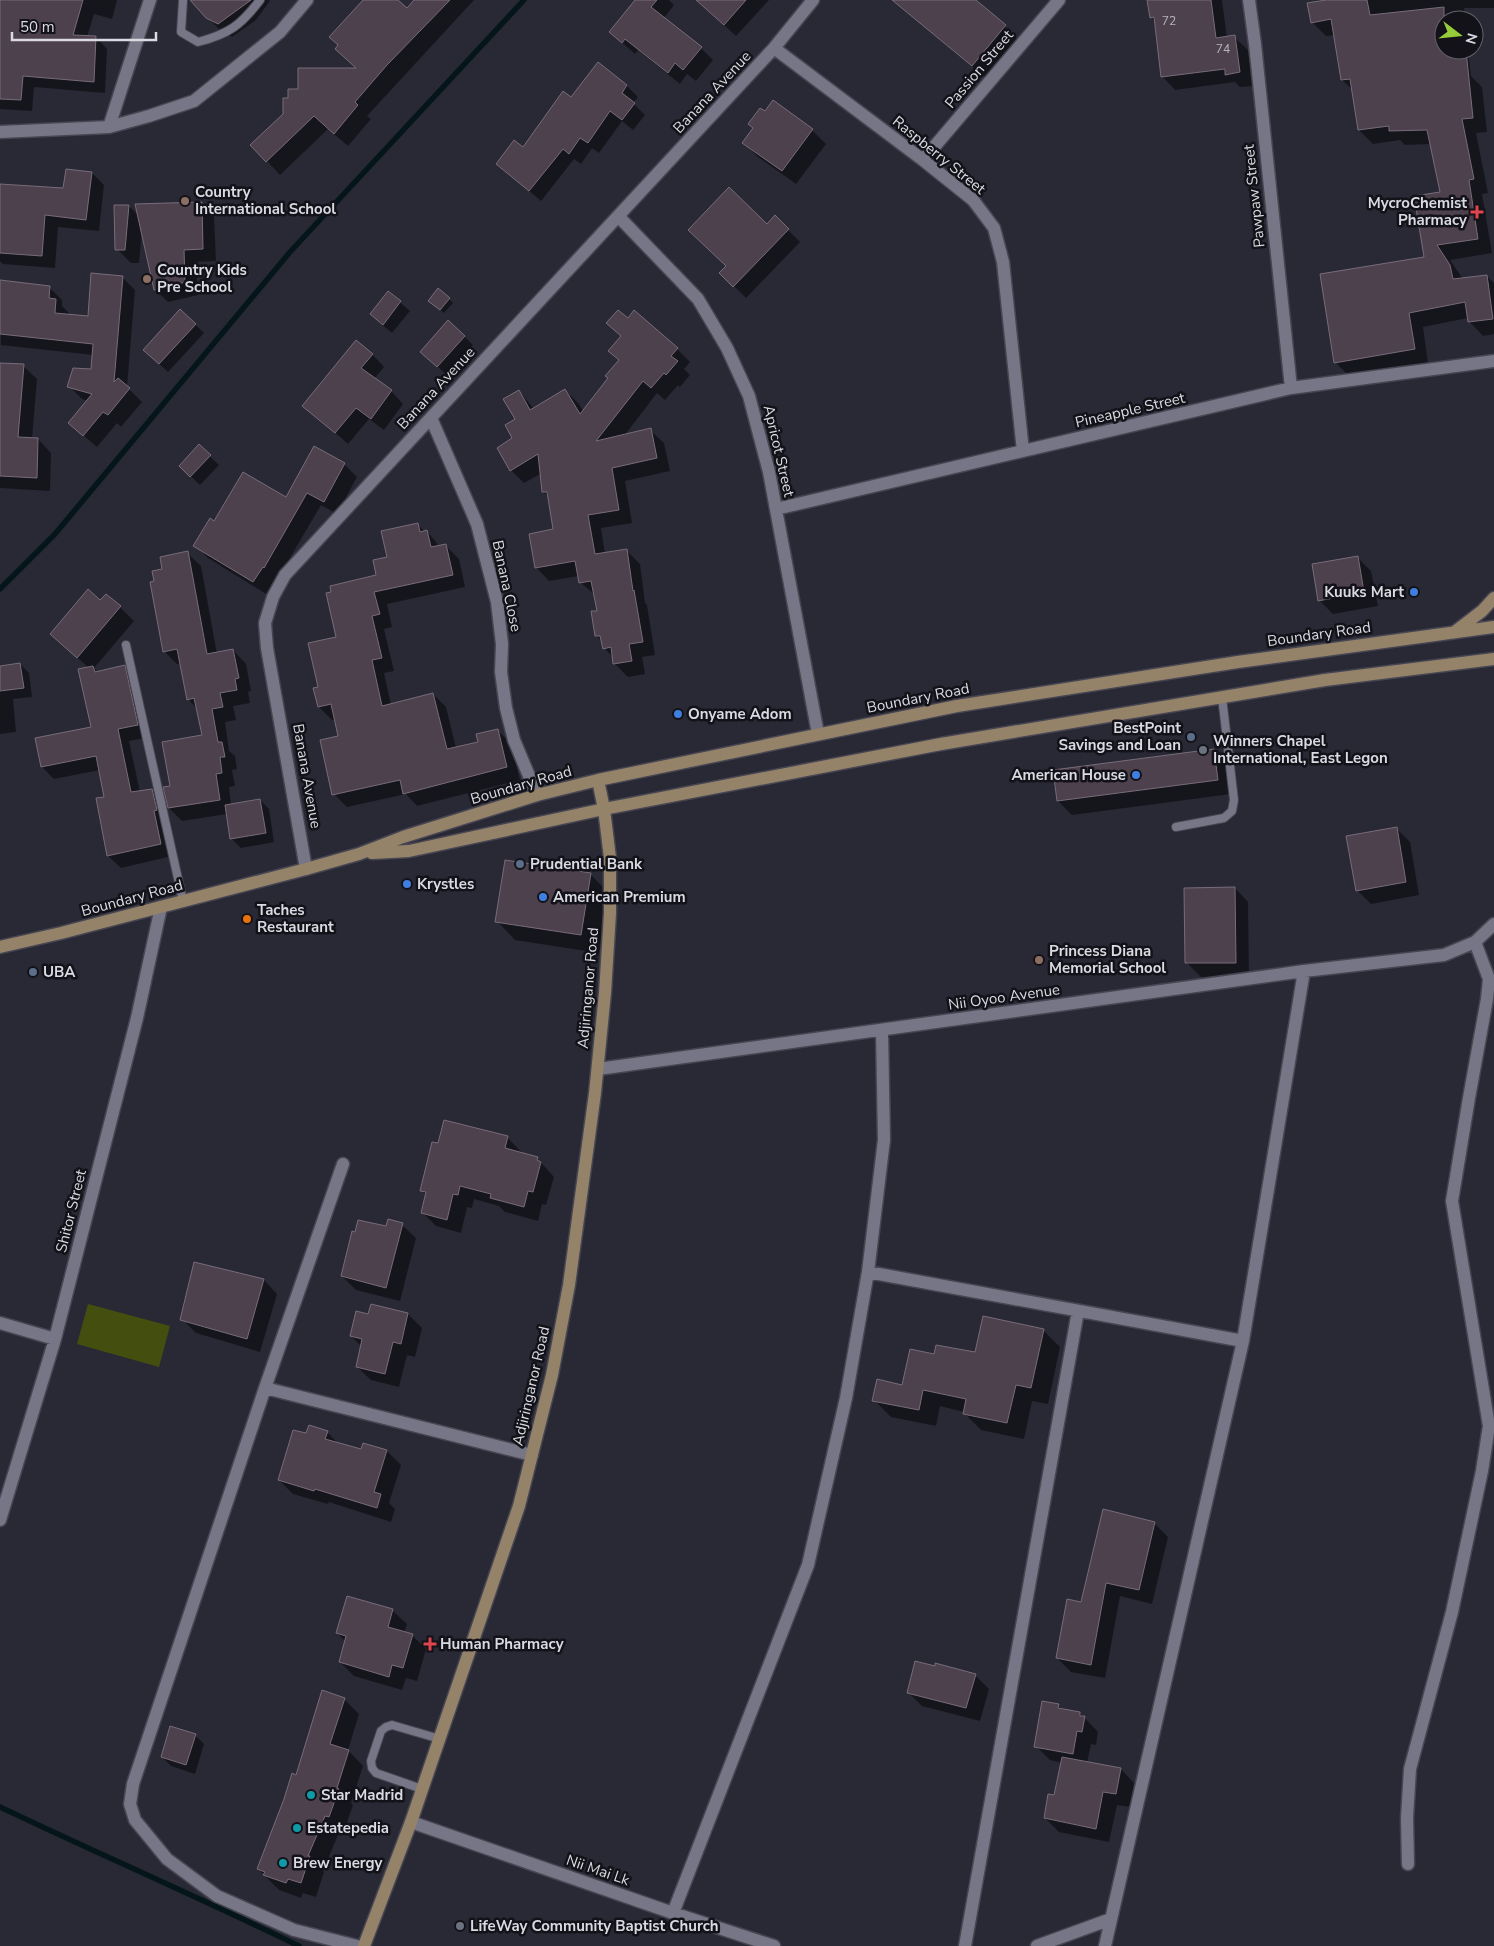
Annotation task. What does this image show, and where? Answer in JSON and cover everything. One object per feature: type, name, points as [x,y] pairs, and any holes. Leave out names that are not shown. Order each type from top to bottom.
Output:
[{"type":"main road","points":[[1456,631],[1482,611],[1494,598]]},
{"type":"main road","name":"Boundary Road","points":[[0,947],[360,854],[403,837],[538,795],[598,780],[957,706],[1238,662],[1494,627]]},
{"type":"main road","name":"Boundary Road","points":[[360,854],[408,851],[604,809],[941,744],[1325,680],[1494,658]]},
{"type":"main road","name":"Adjiringanor Road","points":[[364,1946],[411,1822],[519,1506],[552,1375],[569,1284],[598,1069],[610,913],[610,858],[604,809],[598,780]]},
{"type":"street","points":[[109,127],[150,0]]},
{"type":"street","points":[[0,132],[109,127],[194,101],[280,32],[306,0]]},
{"type":"street","name":"Banana Avenue","points":[[306,869],[267,648],[265,623],[273,597],[285,575],[774,48],[813,0]]},
{"type":"street","name":"Passion Street","points":[[923,160],[1060,0]]},
{"type":"street","name":"Pawpaw Street","points":[[1249,0],[1291,388]]},
{"type":"street","name":"Raspberry Street","points":[[774,48],[923,160],[972,200],[994,228],[1002,262],[1023,451]]},
{"type":"street","name":"Apricot Street","points":[[618,216],[698,299],[727,348],[749,396],[769,472],[818,734]]},
{"type":"street","name":"Pineapple Street","points":[[776,509],[1291,388],[1494,361]]},
{"type":"street","name":"Banana Close","points":[[431,418],[477,524],[497,602],[502,644],[501,672],[506,708],[514,740],[538,795]]},
{"type":"street","name":"Shitor Street","points":[[0,1520],[55,1340],[137,1018],[160,907]]},
{"type":"street","name":"Nii Oyoo Avenue","points":[[598,1069],[1304,971],[1444,955],[1475,942],[1494,924]]},
{"type":"street","points":[[1408,1864],[1410,1770],[1452,1612],[1482,1472],[1489,1426],[1452,1201],[1491,979],[1475,942]]},
{"type":"street","points":[[1105,1946],[1243,1341],[1304,971]]},
{"type":"street","points":[[673,1913],[808,1565],[846,1398],[868,1272],[884,1140],[882,1031]]},
{"type":"street","points":[[343,1164],[264,1388],[133,1784],[130,1804],[135,1820],[167,1859],[217,1896],[294,1930],[357,1946]]},
{"type":"street","points":[[868,1272],[1243,1341]]},
{"type":"street","points":[[965,1946],[1078,1310]]},
{"type":"street","points":[[0,1323],[55,1340]]},
{"type":"street","points":[[264,1388],[532,1455]]},
{"type":"street","name":"Nii Mai Lk","points":[[411,1822],[774,1946]]},
{"type":"street","points":[[1038,1946],[1111,1919]]},
{"type":"lane","points":[[183,0],[180,32],[198,42],[220,36],[245,20],[260,0]]},
{"type":"lane","points":[[126,644],[183,901]]},
{"type":"lane","points":[[1176,827],[1224,818],[1232,811],[1234,800],[1222,697]]},
{"type":"lane","points":[[422,1789],[376,1773],[372,1768],[371,1761],[381,1731],[392,1725],[440,1738]]},
{"type":"green space","points":[[88,1304],[170,1326],[159,1367],[77,1344]]},
{"type":"building","points":[[0,0],[83,0],[73,35],[96,36],[94,82],[23,76],[21,100],[0,99]]},
{"type":"building","points":[[190,0],[251,0],[218,24],[206,18]]},
{"type":"building","points":[[363,0],[398,0],[407,8],[414,0],[450,0],[387,65],[355,102],[358,105],[334,134],[314,116],[266,162],[250,145],[283,114],[283,98],[288,98],[288,89],[298,89],[298,68],[356,68],[335,49],[338,45],[329,37]]},
{"type":"building","points":[[635,0],[657,0],[651,7],[702,47],[683,70],[675,63],[668,73],[625,39],[622,43],[609,32]]},
{"type":"building","points":[[696,0],[746,0],[724,25]]},
{"type":"building","points":[[892,0],[976,0],[1006,25],[972,66]]},
{"type":"building","points":[[1147,0],[1211,0],[1216,38],[1235,35],[1240,72],[1225,75],[1225,69],[1161,77],[1154,17],[1150,18]]},
{"type":"building","points":[[1326,0],[1367,0],[1370,15],[1444,7],[1444,10],[1434,10],[1434,60],[1467,60],[1473,118],[1462,119],[1474,179],[1469,180],[1478,239],[1437,245],[1450,265],[1453,279],[1487,275],[1493,319],[1468,322],[1465,302],[1409,313],[1415,349],[1334,363],[1320,274],[1424,257],[1414,196],[1440,192],[1427,130],[1389,131],[1389,126],[1358,130],[1350,79],[1341,80],[1331,19],[1311,23],[1307,3]]},
{"type":"building","points":[[598,62],[627,85],[622,93],[635,103],[622,120],[610,111],[588,143],[580,138],[569,154],[563,149],[529,191],[496,164],[514,140],[523,147],[563,91],[571,97]]},
{"type":"building","points":[[773,100],[813,129],[782,171],[742,143],[753,128],[748,124],[760,108],[765,111]]},
{"type":"building","points":[[66,169],[92,172],[86,220],[45,215],[42,256],[0,253],[0,184],[63,188]]},
{"type":"building","points":[[729,187],[767,224],[775,215],[789,229],[733,287],[719,273],[726,266],[688,230]]},
{"type":"building","points":[[202,202],[203,249],[184,250],[185,282],[154,290],[135,204]]},
{"type":"building","points":[[114,205],[129,205],[125,250],[115,250]]},
{"type":"building","points":[[91,273],[123,276],[114,382],[118,378],[130,388],[108,415],[103,412],[83,436],[68,423],[92,394],[67,387],[73,368],[91,369],[93,344],[0,334],[0,280],[50,286],[49,298],[56,299],[55,313],[88,316]]},
{"type":"building","points":[[438,288],[450,298],[440,310],[428,301]]},
{"type":"building","points":[[388,291],[401,301],[383,325],[370,314]]},
{"type":"building","points":[[180,309],[196,324],[159,364],[143,350]]},
{"type":"building","points":[[618,310],[628,318],[634,310],[678,348],[671,356],[678,361],[651,388],[643,381],[596,441],[651,428],[657,458],[612,468],[619,510],[588,515],[595,554],[627,549],[643,642],[629,644],[632,661],[613,664],[611,647],[603,649],[600,636],[595,636],[591,611],[597,611],[591,581],[579,583],[575,561],[535,568],[529,534],[553,529],[547,492],[542,492],[538,454],[510,471],[497,448],[512,438],[505,425],[515,419],[503,399],[519,390],[530,410],[565,389],[580,414],[608,378],[605,376],[619,360],[608,351],[621,336],[606,323]]},
{"type":"building","points":[[448,320],[465,336],[437,367],[420,352]]},
{"type":"building","points":[[356,340],[373,354],[361,368],[392,390],[371,419],[356,408],[335,433],[302,406]]},
{"type":"building","points":[[0,363],[24,364],[18,437],[38,438],[37,478],[0,476]]},
{"type":"building","points":[[199,444],[211,455],[190,477],[179,466]]},
{"type":"building","points":[[314,446],[345,463],[324,502],[307,493],[264,568],[253,582],[193,546],[210,518],[214,521],[243,472],[286,497]]},
{"type":"building","points":[[418,523],[420,532],[427,530],[431,547],[446,544],[453,575],[374,592],[380,614],[372,616],[382,658],[372,660],[382,706],[433,693],[447,749],[478,742],[476,734],[498,729],[507,767],[403,794],[400,780],[332,795],[320,740],[338,736],[331,704],[318,707],[313,688],[318,687],[308,643],[336,637],[326,593],[331,592],[330,586],[376,575],[373,560],[387,557],[381,531]]},
{"type":"building","points":[[188,551],[207,654],[233,649],[239,678],[235,679],[237,690],[220,693],[223,707],[212,709],[218,742],[222,742],[225,757],[220,757],[222,773],[216,774],[220,800],[168,808],[163,787],[170,786],[162,742],[202,735],[194,698],[187,700],[177,649],[163,652],[150,582],[154,581],[152,571],[162,569],[160,557]]},
{"type":"building","points":[[1358,556],[1364,592],[1318,601],[1312,564]]},
{"type":"building","points":[[88,589],[100,600],[106,594],[121,606],[77,658],[50,634]]},
{"type":"building","points":[[20,663],[24,688],[0,691],[0,666]]},
{"type":"building","points":[[125,665],[138,725],[118,729],[131,792],[152,789],[157,810],[154,811],[161,844],[107,856],[96,798],[104,797],[96,756],[41,767],[35,738],[91,727],[78,669],[93,666],[95,672]]},
{"type":"building","name":"American House","points":[[1214,749],[1218,780],[1057,801],[1053,770]]},
{"type":"building","points":[[260,799],[266,833],[230,839],[225,805]]},
{"type":"building","points":[[1397,827],[1406,882],[1356,891],[1346,836]]},
{"type":"building","name":"American Premium","points":[[505,860],[591,873],[581,935],[495,922]]},
{"type":"building","points":[[1235,887],[1236,963],[1185,963],[1184,888]]},
{"type":"building","points":[[444,1120],[508,1136],[505,1148],[538,1157],[537,1160],[541,1162],[533,1192],[528,1191],[524,1207],[490,1198],[491,1194],[460,1186],[458,1195],[453,1194],[447,1220],[421,1213],[426,1192],[420,1191],[432,1142],[438,1143]]},
{"type":"building","points":[[388,1219],[403,1223],[386,1288],[341,1276],[352,1231],[355,1232],[358,1220],[386,1226]]},
{"type":"building","points":[[194,1262],[264,1279],[247,1339],[180,1320]]},
{"type":"building","points":[[371,1304],[408,1313],[401,1344],[393,1342],[385,1374],[356,1367],[362,1339],[350,1336],[356,1311],[368,1314]]},
{"type":"building","points":[[983,1316],[1044,1329],[1031,1388],[1016,1385],[1007,1423],[963,1414],[966,1399],[923,1390],[919,1410],[872,1401],[877,1379],[902,1385],[910,1349],[934,1354],[936,1345],[975,1352]]},
{"type":"building","points":[[309,1425],[328,1431],[325,1439],[361,1449],[363,1443],[387,1450],[374,1492],[381,1494],[377,1508],[278,1480],[293,1430],[306,1433]]},
{"type":"building","points":[[1103,1509],[1155,1522],[1139,1590],[1106,1583],[1091,1665],[1056,1658],[1067,1599],[1081,1602]]},
{"type":"building","points":[[347,1596],[393,1609],[388,1627],[413,1634],[403,1668],[392,1665],[389,1677],[339,1662],[346,1636],[336,1633]]},
{"type":"building","points":[[915,1661],[935,1666],[935,1663],[976,1674],[966,1708],[907,1693]]},
{"type":"building","points":[[322,1690],[345,1698],[330,1744],[349,1750],[337,1788],[339,1789],[329,1817],[325,1816],[308,1856],[310,1856],[301,1883],[288,1879],[286,1883],[263,1875],[265,1872],[257,1869],[292,1773],[296,1775]]},
{"type":"building","points":[[1042,1701],[1059,1704],[1058,1708],[1080,1712],[1080,1716],[1085,1716],[1082,1732],[1077,1731],[1073,1754],[1034,1747]]},
{"type":"building","points":[[170,1726],[196,1734],[186,1765],[161,1757]]},
{"type":"building","points":[[1062,1757],[1121,1768],[1116,1794],[1103,1792],[1096,1829],[1044,1818],[1048,1794],[1054,1795]]},
{"type":"waterway","points":[[0,589],[55,534],[290,252],[524,0]]},
{"type":"waterway","points":[[0,1807],[299,1946]]},
{"type":"place","name":"Country International School","points":[[185,201]]},
{"type":"place","name":"MycroChemist Pharmacy","points":[[1477,212]]},
{"type":"place","name":"Country Kids Pre School","points":[[147,279]]},
{"type":"place","name":"Kuuks Mart","points":[[1414,592]]},
{"type":"place","name":"Onyame Adom","points":[[678,714]]},
{"type":"place","name":"BestPoint Savings and Loan","points":[[1191,737]]},
{"type":"place","name":"Winners Chapel International, East Legon","points":[[1203,750]]},
{"type":"place","name":"American House","points":[[1136,775]]},
{"type":"place","name":"Prudential Bank","points":[[520,864]]},
{"type":"place","name":"Krystles","points":[[407,884]]},
{"type":"place","name":"American Premium","points":[[543,897]]},
{"type":"place","name":"Taches Restaurant","points":[[247,919]]},
{"type":"place","name":"Princess Diana Memorial School","points":[[1039,960]]},
{"type":"place","name":"UBA","points":[[33,972]]},
{"type":"place","name":"Human Pharmacy","points":[[430,1644]]},
{"type":"place","name":"Star Madrid","points":[[311,1795]]},
{"type":"place","name":"Estatepedia","points":[[297,1828]]},
{"type":"place","name":"Brew Energy","points":[[283,1863]]},
{"type":"place","name":"LifeWay Community Baptist Church","points":[[460,1926]]}]
